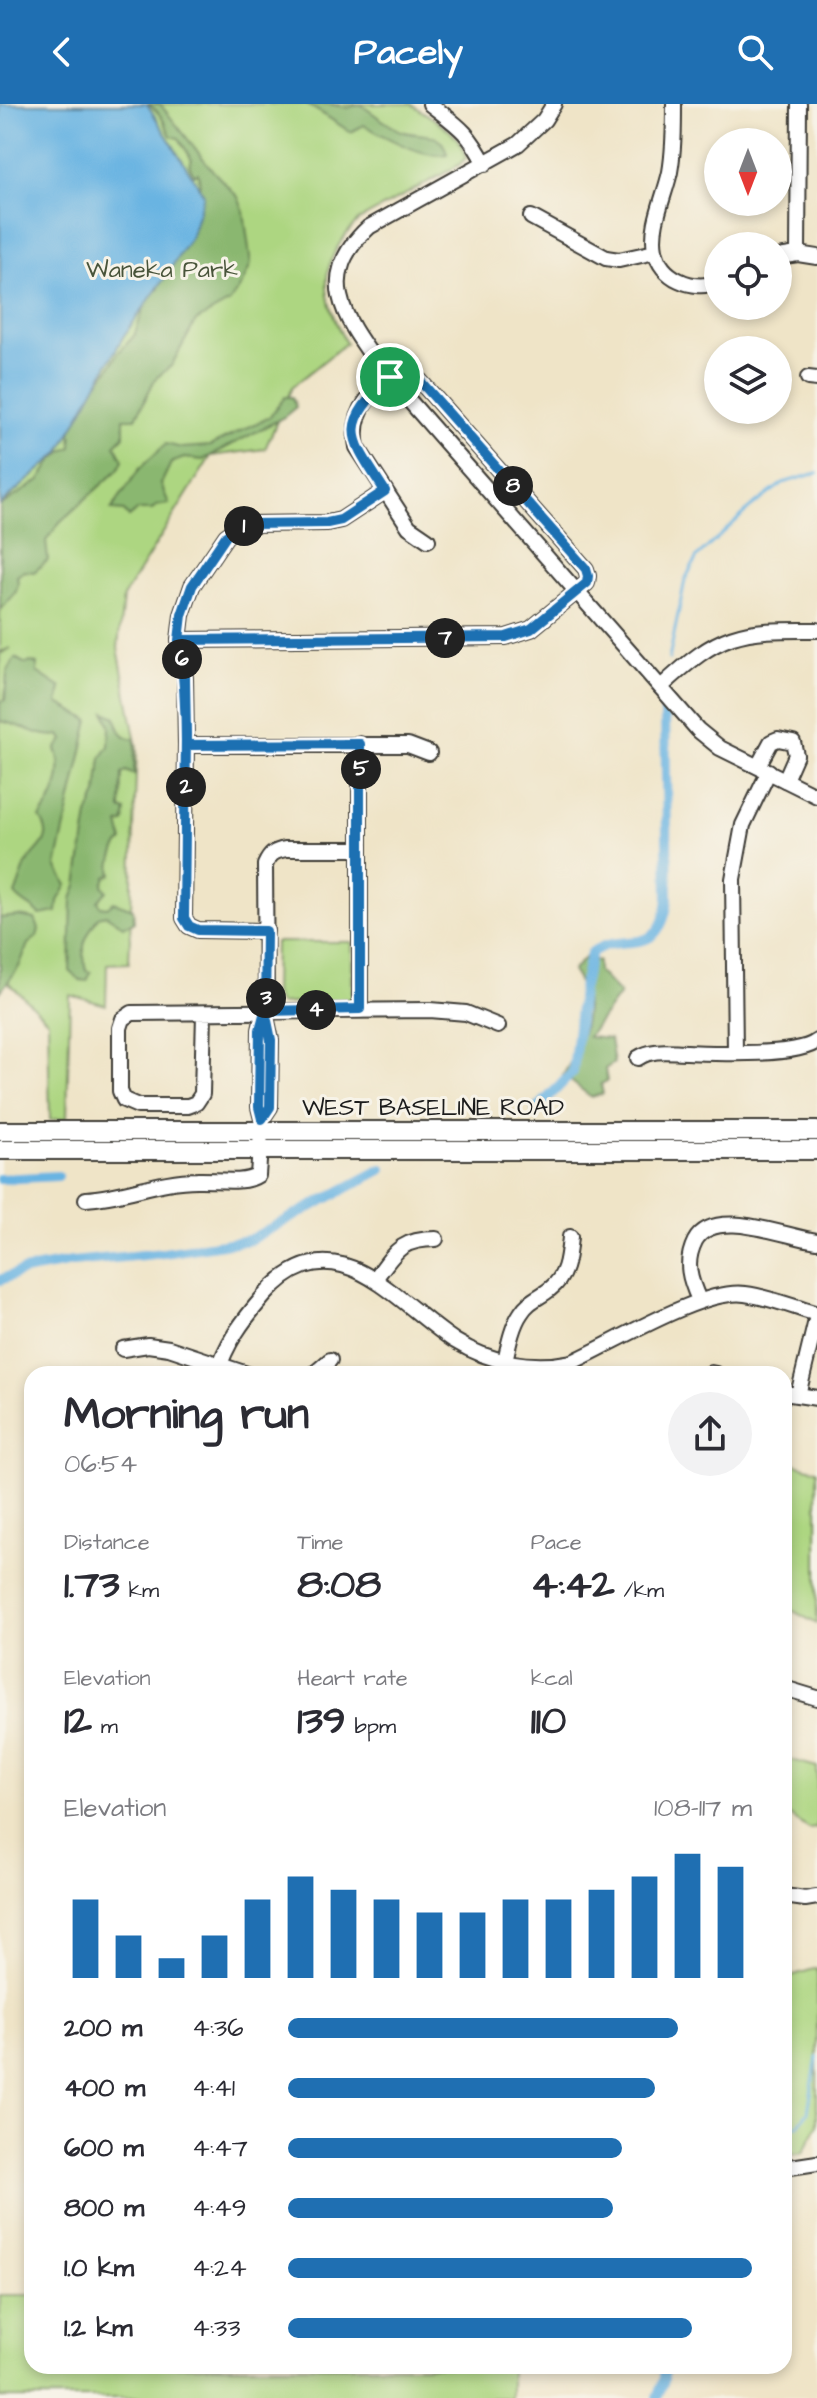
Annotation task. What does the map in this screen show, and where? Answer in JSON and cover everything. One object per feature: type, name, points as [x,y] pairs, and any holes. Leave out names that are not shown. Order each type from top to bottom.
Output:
[{"type":"main road","name":"WEST BASELINE ROAD","points":[[0,1131],[817,1131]]},
{"type":"main road","name":"WEST BASELINE ROAD","points":[[0,1150],[262,1133],[817,1150]]},
{"type":"street","points":[[430,104],[474,141],[485,164]]},
{"type":"street","points":[[554,104],[532,133],[485,164],[369,227],[349,249],[341,267],[341,306],[348,323],[390,377],[575,593],[698,730],[712,742],[817,796]]},
{"type":"street","points":[[674,104],[674,143],[655,229],[655,252],[669,274],[682,282],[704,285]]},
{"type":"street","points":[[798,254],[799,104]]},
{"type":"street","points":[[531,217],[606,258],[619,260],[655,252]]},
{"type":"street","points":[[792,255],[817,257]]},
{"type":"street","points":[[179,640],[506,637],[531,629],[587,583],[586,569],[406,365],[363,404],[356,418],[354,433],[357,447],[409,527],[428,540]]},
{"type":"street","points":[[266,931],[198,930],[189,926],[184,918],[185,678],[179,640],[182,615],[189,592],[226,536],[237,528],[251,524],[341,520],[385,491]]},
{"type":"street","points":[[661,687],[693,656],[731,637],[773,629],[817,630]]},
{"type":"street","points":[[735,1052],[733,879],[736,852],[771,742],[778,739],[793,742],[796,755],[785,780]]},
{"type":"street","points":[[360,744],[360,1009]]},
{"type":"street","points":[[186,745],[408,745],[429,753]]},
{"type":"street","points":[[86,1199],[111,1198],[171,1181],[253,1179],[258,1175],[262,1133],[259,1107],[260,1030],[265,1011],[265,865],[276,850],[360,849]]},
{"type":"street","points":[[204,1013],[202,1094],[196,1103],[188,1106],[138,1106],[124,1100],[120,1091],[120,1028],[123,1019],[132,1013],[360,1009],[443,1011],[466,1013],[498,1026]]},
{"type":"street","points":[[638,1058],[644,1054],[670,1051],[775,1051],[810,1046],[817,1041]]},
{"type":"street","points":[[699,1300],[688,1264],[691,1249],[706,1229],[734,1223],[817,1241]]},
{"type":"street","points":[[505,1366],[518,1317],[530,1300],[550,1289],[560,1279],[568,1263],[570,1237]]},
{"type":"street","points":[[375,1279],[405,1243],[417,1239],[436,1239]]},
{"type":"street","points":[[220,1366],[232,1337],[278,1280],[306,1266],[336,1264],[356,1269],[375,1279],[456,1341],[500,1366]]},
{"type":"street","points":[[554,1366],[572,1362],[699,1300],[722,1294],[744,1294],[817,1315],[792,1391]]},
{"type":"street","points":[[123,1349],[148,1345],[169,1348],[212,1366]]},
{"type":"street","points":[[323,1366],[330,1360]]},
{"type":"street","points":[[792,1394],[817,1398]]},
{"type":"street","points":[[792,1690],[817,1698]]},
{"type":"street","points":[[792,1897],[817,1897]]},
{"type":"street","points":[[792,2167],[817,2163]]},
{"type":"green space","name":"Waneka Park","points":[[0,104],[411,104],[452,133],[464,149],[466,158],[459,165],[359,220],[346,235],[330,264],[327,293],[346,343],[292,387],[265,449],[211,456],[123,597],[118,648],[137,748],[129,963],[107,964],[106,1005],[70,995],[67,1118],[50,1120],[48,1021],[0,977],[0,654],[11,648],[0,652]]},
{"type":"green space","points":[[147,104],[160,104],[238,197],[244,212],[251,264],[230,302],[196,321],[171,366],[155,379],[136,418],[124,418],[124,436],[115,445],[123,460],[119,469],[60,522],[46,541],[48,560],[34,572],[24,571],[17,576],[14,595],[0,610],[0,506],[40,480],[53,460],[72,447],[71,431],[96,385],[134,336],[149,294],[159,289],[161,263],[198,199],[198,173],[194,175],[189,165],[192,160],[179,138],[171,136],[159,114]]},
{"type":"green space","points":[[305,104],[348,108],[360,104],[399,130],[440,140],[447,154],[428,154],[393,141],[364,125],[351,132]]},
{"type":"green space","points":[[285,397],[292,397],[296,407],[284,417],[203,460],[184,458],[171,463],[161,484],[169,504],[156,506],[152,510],[138,510],[129,517],[124,511],[111,510],[140,468],[166,444],[182,448],[210,446],[269,417]]},
{"type":"green space","points":[[15,658],[26,664],[37,664],[37,672],[61,688],[58,703],[89,720],[56,866],[67,885],[58,901],[57,912],[40,915],[15,894],[27,863],[46,838],[40,818],[57,785],[59,758],[56,749],[63,740],[60,735],[45,735],[0,721],[0,702],[5,700],[7,673]]},
{"type":"green space","points":[[105,712],[116,717],[124,735],[135,739],[134,775],[126,771],[122,774],[121,809],[126,811],[124,823],[119,824],[123,841],[113,856],[112,874],[106,877],[103,885],[107,891],[98,901],[101,906],[107,907],[114,902],[133,909],[134,922],[123,926],[106,915],[98,917],[84,947],[86,971],[91,972],[87,981],[80,980],[70,971],[72,899],[88,815],[97,794],[101,758],[109,746],[110,726]]},
{"type":"green space","points":[[19,916],[35,919],[39,929],[37,937],[28,944],[19,967],[0,992],[0,918]]},
{"type":"green space","points":[[275,942],[352,942],[352,999],[279,1004],[274,994]]},
{"type":"green space","points":[[584,958],[598,961],[598,971],[620,994],[588,1037],[610,1039],[614,1063],[605,1069],[607,1081],[601,1084],[603,1094],[591,1097],[563,1075],[577,1047],[586,1014],[584,994],[572,971]]},
{"type":"green space","points":[[792,1463],[817,1470],[817,1624],[792,1610]]},
{"type":"green space","points":[[792,1760],[817,1767],[817,1828],[809,1829],[792,1817]]},
{"type":"green space","points":[[817,1968],[817,2126],[803,2153],[792,2155],[792,1976]]},
{"type":"green space","points":[[0,2295],[24,2295],[24,2374],[511,2374],[511,2398],[0,2398]]},
{"type":"water","points":[[0,104],[147,104],[204,195],[192,235],[123,337],[59,453],[0,505]]},
{"type":"waterway","points":[[669,659],[685,580],[697,557],[750,508],[783,483],[817,473]]},
{"type":"waterway","points":[[536,1110],[573,1072],[582,990],[591,953],[603,946],[649,938],[664,919],[668,899],[665,710]]},
{"type":"waterway","points":[[0,1280],[23,1271],[72,1262],[164,1253],[249,1240],[382,1169]]},
{"type":"waterway","points":[[0,1179],[58,1176]]},
{"type":"waterway","points":[[792,2125],[798,2125],[808,2112],[817,2057]]},
{"type":"waterway","points":[[657,2398],[664,2374]]},
{"type":"route","points":[[390,377],[363,404],[356,418],[354,433],[357,447],[385,491],[341,520],[251,524],[237,528],[226,536],[195,581],[182,615],[179,640],[185,678],[184,918],[189,926],[198,930],[266,931],[265,1011],[260,1030],[259,1107],[262,1119],[270,1107],[271,1031],[265,1011],[360,1009],[360,744],[186,745],[185,678],[179,640],[506,637],[531,629],[587,583],[586,569],[406,365],[390,377]]}]
